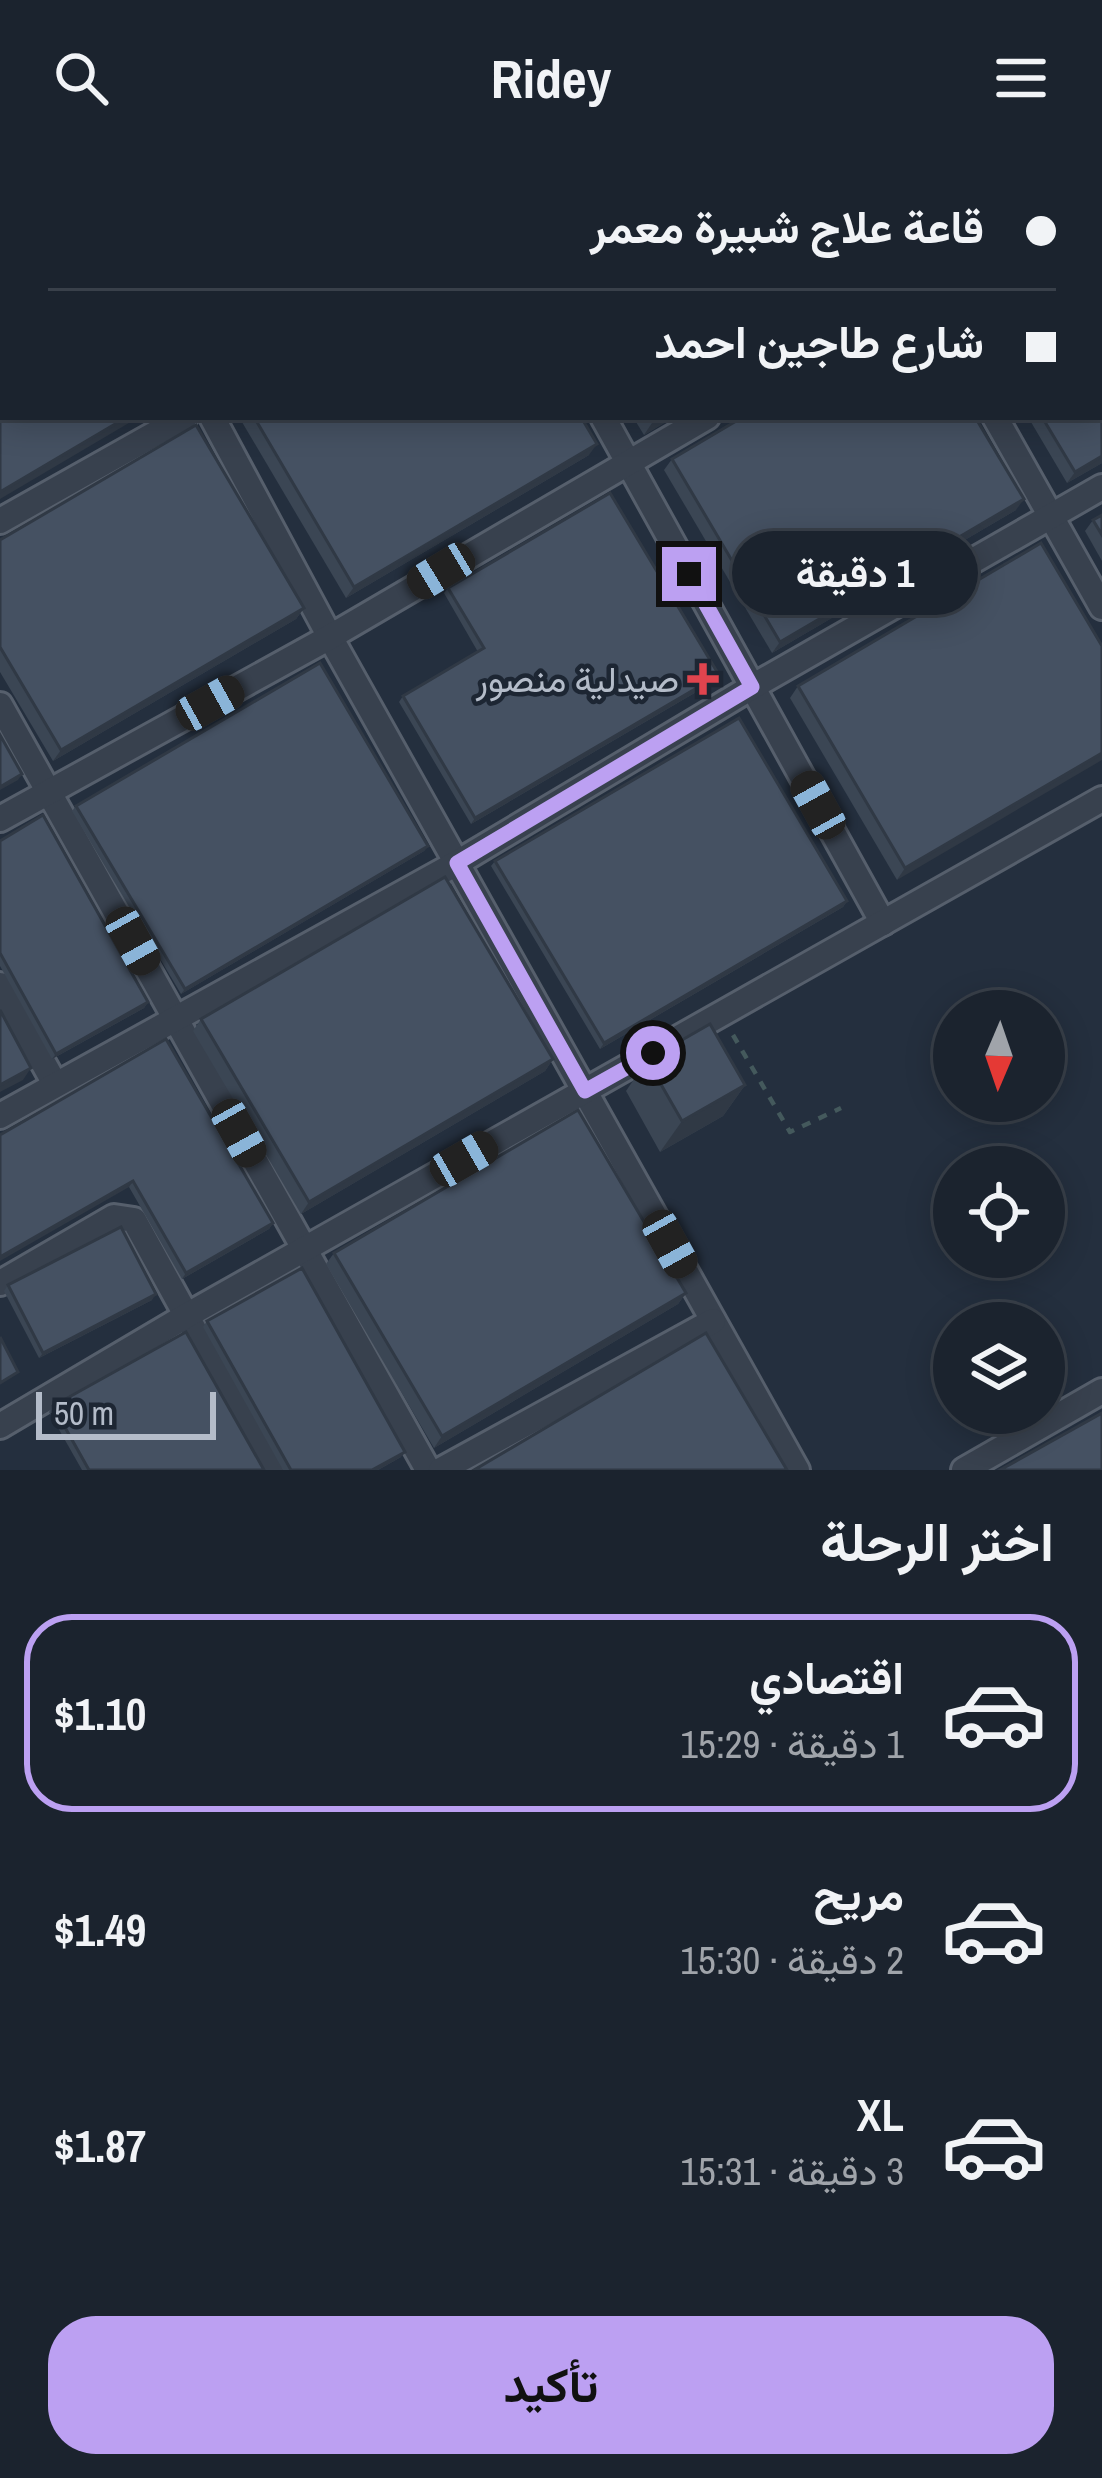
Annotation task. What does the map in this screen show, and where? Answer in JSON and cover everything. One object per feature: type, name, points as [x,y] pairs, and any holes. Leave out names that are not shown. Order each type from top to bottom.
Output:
[{"type":"street","points":[[0,521],[180,420]]},
{"type":"street","points":[[214,420],[330,637],[797,1470]]},
{"type":"street","points":[[604,420],[883,923]]},
{"type":"street","points":[[0,819],[330,637],[702,420]]},
{"type":"street","points":[[997,420],[1102,607]]},
{"type":"street","points":[[0,1116],[457,863],[1102,487]]},
{"type":"street","points":[[0,704],[428,1470]]},
{"type":"street","points":[[0,1426],[186,1316],[1102,799]]},
{"type":"street","points":[[0,985],[56,1084]]},
{"type":"street","points":[[0,1282],[124,1216],[134,1220],[271,1470]]},
{"type":"street","points":[[441,1470],[713,1321]]},
{"type":"street","points":[[964,1470],[1102,1391]]},
{"type":"path","points":[[722,1014],[790,1132],[841,1108]]},
{"type":"building","points":[[0,420],[122,420],[0,492]]},
{"type":"building","points":[[256,420],[583,420],[597,444],[354,587]]},
{"type":"building","points":[[738,420],[977,420],[1024,499],[780,642],[672,459]]},
{"type":"building","points":[[1044,420],[1102,420],[1102,456],[1075,472]]},
{"type":"building","points":[[196,425],[304,608],[61,750],[0,647],[0,540]]},
{"type":"building","points":[[610,493],[719,675],[475,818],[403,696],[484,648],[448,588]]},
{"type":"building","points":[[1041,543],[1102,646],[1102,753],[905,868],[798,686]]},
{"type":"building","points":[[320,663],[428,846],[185,989],[76,806]]},
{"type":"building","points":[[739,718],[847,901],[604,1043],[495,861]]},
{"type":"building","points":[[0,735],[22,774],[0,787]]},
{"type":"building","points":[[43,815],[148,1002],[56,1054],[0,953],[0,841]]},
{"type":"building","points":[[445,877],[553,1059],[309,1202],[201,1019]]},
{"type":"building","points":[[0,1010],[31,1068],[0,1085]]},
{"type":"building","points":[[710,1024],[745,1085],[682,1121],[647,1060]]},
{"type":"building","points":[[166,1039],[273,1223],[186,1273],[133,1181],[0,1257],[0,1135]]},
{"type":"building","points":[[578,1110],[686,1293],[442,1436],[334,1253]]},
{"type":"building","points":[[121,1227],[156,1294],[43,1353],[8,1285]]},
{"type":"building","points":[[302,1268],[405,1452],[372,1470],[291,1470],[207,1321]]},
{"type":"building","points":[[186,1332],[264,1470],[89,1470],[53,1406]]},
{"type":"building","points":[[706,1333],[787,1470],[474,1470]]},
{"type":"building","points":[[0,1337],[18,1372],[0,1383]]},
{"type":"building","points":[[1102,1413],[1102,1470],[1000,1470],[1065,1434]]},
{"type":"place","name":"صيدلية منصور","points":[[703,679]]},
{"type":"route","points":[[653,1053],[585,1091],[457,863],[752,687],[689,574]]}]
